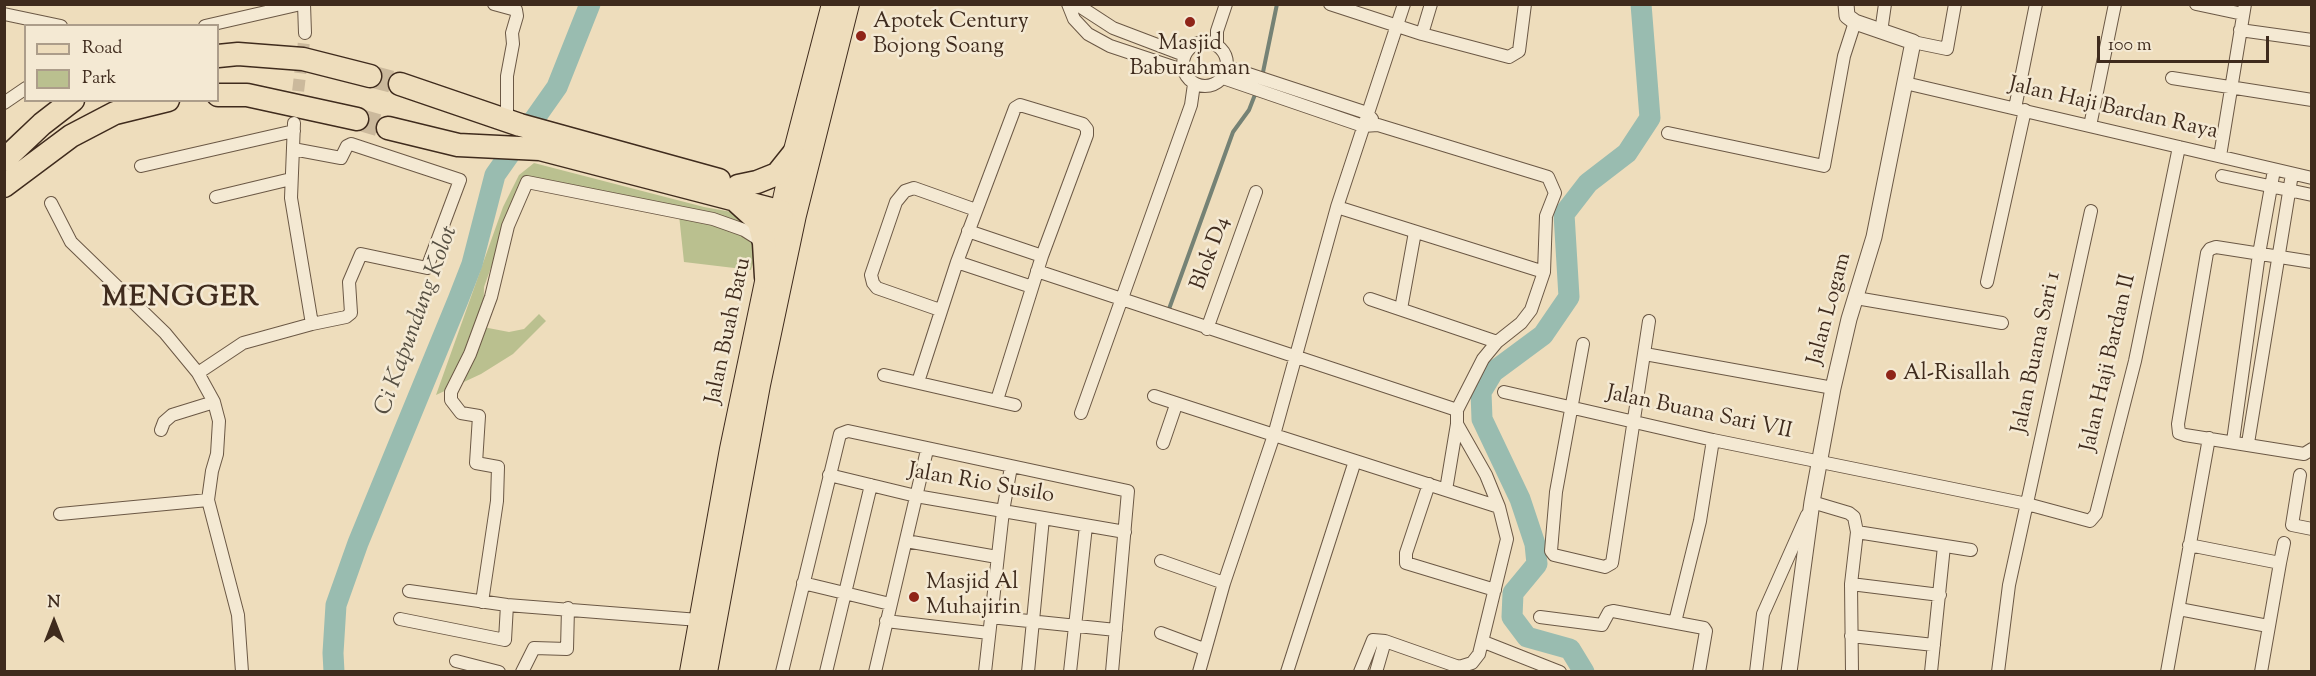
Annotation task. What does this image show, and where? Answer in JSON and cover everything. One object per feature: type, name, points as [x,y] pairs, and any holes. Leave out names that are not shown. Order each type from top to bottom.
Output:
[{"type":"highway","points":[[219,56],[238,54],[303,59],[370,76]]},
{"type":"highway","points":[[400,84],[514,123],[559,135],[737,193],[759,222],[764,243],[766,277]]},
{"type":"highway","points":[[219,95],[247,95],[357,119]]},
{"type":"highway","points":[[4,160],[42,124],[70,102]]},
{"type":"highway","points":[[4,186],[71,136],[116,113],[160,102]]},
{"type":"highway","points":[[388,128],[458,145],[540,149],[790,206]]},
{"type":"highway","points":[[737,193],[777,174],[794,154]]},
{"type":"main road","name":"Jalan Buah Batu","points":[[707,672],[760,385],[790,206],[794,154],[832,4]]},
{"type":"main road","name":"Jalan Buah Batu","points":[[690,672],[730,449],[766,277],[790,206],[849,4]]},
{"type":"street","points":[[215,24],[302,4],[305,33]]},
{"type":"street","points":[[494,4],[516,10],[517,16],[512,33],[513,44],[507,76],[514,123]]},
{"type":"street","points":[[1068,4],[1074,19],[1088,34],[1110,46],[1182,70],[1198,86],[1210,86],[1225,73],[1227,58],[1213,44],[1194,44],[1184,55],[1182,70]]},
{"type":"street","points":[[1076,4],[1113,28],[1184,55]]},
{"type":"street","points":[[1213,44],[1226,4]]},
{"type":"street","points":[[1330,4],[1422,34],[1505,57],[1513,57],[1519,51],[1525,4]]},
{"type":"street","points":[[1199,672],[1224,583],[1274,435],[1337,207],[1404,4]]},
{"type":"street","points":[[1422,34],[1431,4]]},
{"type":"street","points":[[1846,4],[1847,16],[1855,22],[1912,42],[1947,49],[1955,4]]},
{"type":"street","points":[[1881,32],[1885,4]]},
{"type":"street","points":[[1987,282],[2020,109],[2036,4]]},
{"type":"street","points":[[2090,126],[2115,4]]},
{"type":"street","points":[[2196,4],[2244,9],[2220,156]]},
{"type":"street","points":[[4,14],[52,24]]},
{"type":"street","points":[[1668,133],[1824,166],[1844,56],[1855,22]]},
{"type":"street","points":[[2240,30],[2312,40]]},
{"type":"street","name":"Jalan Logam","points":[[1789,672],[1812,505],[1833,388],[1874,237],[1912,42]]},
{"type":"street","points":[[1225,73],[1249,87],[1269,87],[1367,113],[1378,125]]},
{"type":"street","points":[[1225,73],[1255,75],[1269,87],[1363,126],[1378,125],[1548,177],[1555,193],[1546,216],[1544,272],[1531,310],[1521,323],[1497,342],[1473,376],[1457,410],[1457,424],[1446,490]]},
{"type":"street","points":[[2172,78],[2312,100]]},
{"type":"street","name":"Jalan Haji Bardan Raya","points":[[1905,83],[2312,178]]},
{"type":"street","points":[[1081,413],[1198,86]]},
{"type":"street","points":[[4,103],[24,89]]},
{"type":"street","points":[[918,382],[968,231],[1015,108],[1020,105],[1083,124],[1087,129],[1087,135],[1042,256],[997,400]]},
{"type":"street","points":[[141,166],[294,127],[291,198],[312,324]]},
{"type":"street","points":[[198,373],[243,344],[312,324],[346,317],[351,313],[349,282],[361,254],[427,268],[460,180],[351,144],[347,146],[341,158],[293,149]]},
{"type":"street","name":"Jalan Haji Bardan II","points":[[2027,504],[2090,521],[2094,519],[2135,361],[2179,147]]},
{"type":"street","points":[[2233,441],[2259,254],[2274,170]]},
{"type":"street","points":[[2248,443],[2292,174]]},
{"type":"street","points":[[2222,176],[2312,195]]},
{"type":"street","points":[[216,198],[291,179]]},
{"type":"street","points":[[482,602],[497,501],[498,467],[475,462],[479,416],[461,413],[451,400],[451,392],[472,348],[491,297],[508,226],[527,182],[713,219],[744,230],[764,243]]},
{"type":"street","points":[[940,310],[877,288],[873,283],[871,275],[896,201],[904,191],[914,188],[976,210]]},
{"type":"street","name":"Blok D4","points":[[1207,329],[1256,192]]},
{"type":"street","points":[[51,203],[71,242],[165,333],[198,373],[214,402],[219,421],[217,454],[208,500],[238,615],[242,672]]},
{"type":"street","points":[[1337,207],[1544,272]]},
{"type":"street","name":"Jalan Buana Sari 1","points":[[1998,672],[2009,585],[2091,211]]},
{"type":"street","points":[[968,231],[1042,256]]},
{"type":"street","points":[[1401,309],[1415,232]]},
{"type":"street","points":[[2262,237],[2280,238]]},
{"type":"street","points":[[2312,262],[2216,247],[2207,253],[2178,424],[2179,433],[2304,454],[2312,449]]},
{"type":"street","points":[[957,262],[1032,286]]},
{"type":"street","points":[[1037,271],[1457,410]]},
{"type":"street","points":[[1856,298],[2002,323]]},
{"type":"street","points":[[1370,299],[1497,342]]},
{"type":"street","points":[[1635,421],[1649,321]]},
{"type":"street","name":"Jalan Buana Sari VII","points":[[1583,344],[1570,407],[1550,542],[1554,555],[1605,567],[1612,563],[1635,421]]},
{"type":"street","points":[[1645,354],[1833,388]]},
{"type":"street","points":[[884,375],[1015,405]]},
{"type":"street","name":"Jalan Buana Sari VII","points":[[1504,392],[1713,440],[2027,504]]},
{"type":"street","points":[[1154,396],[1176,405],[1499,507]]},
{"type":"street","points":[[161,430],[168,418],[214,402]]},
{"type":"street","points":[[1163,443],[1176,405]]},
{"type":"street","points":[[1360,672],[1372,640],[1385,641],[1459,669],[1472,663],[1484,642],[1507,548],[1505,526],[1486,475],[1457,424]]},
{"type":"street","points":[[782,672],[840,434],[843,431],[927,450],[1124,488],[1129,496],[1112,672]]},
{"type":"street","points":[[2167,672],[2210,438]]},
{"type":"street","points":[[1675,622],[1700,521],[1713,440]]},
{"type":"street","points":[[880,672],[876,671],[886,621],[927,450]]},
{"type":"street","points":[[1287,672],[1355,461]]},
{"type":"street","points":[[985,672],[997,557],[1011,467]]},
{"type":"street","name":"Jalan Rio Susilo","points":[[830,475],[916,496],[1125,532]]},
{"type":"street","points":[[2300,475],[2292,525],[2312,529]]},
{"type":"street","points":[[1429,484],[1406,553],[1406,563],[1496,590]]},
{"type":"street","points":[[826,672],[871,485]]},
{"type":"street","points":[[60,514],[208,500]]},
{"type":"street","points":[[1756,672],[1763,614],[1812,505],[1849,513],[1854,517],[1857,532],[1851,584],[1852,672]]},
{"type":"street","points":[[1028,672],[1043,518]]},
{"type":"street","points":[[1070,672],[1086,526]]},
{"type":"street","points":[[1857,532],[1971,550]]},
{"type":"street","points":[[906,541],[997,557]]},
{"type":"street","points":[[2260,672],[2284,543]]},
{"type":"street","points":[[2189,545],[2280,563]]},
{"type":"street","points":[[1931,672],[1944,546]]},
{"type":"street","points":[[1161,561],[1224,583]]},
{"type":"street","points":[[803,583],[890,604]]},
{"type":"street","points":[[1851,584],[1940,595]]},
{"type":"street","points":[[409,591],[507,605],[699,620]]},
{"type":"street","points":[[400,619],[505,640],[507,605]]},
{"type":"street","points":[[522,672],[534,648],[567,649],[568,608]]},
{"type":"street","points":[[2179,609],[2268,626]]},
{"type":"street","points":[[1540,617],[1602,625],[1609,612],[1613,611],[1706,629],[1699,672]]},
{"type":"street","points":[[990,617],[1116,630]]},
{"type":"street","points":[[886,621],[989,633]]},
{"type":"street","points":[[1161,633],[1204,649]]},
{"type":"street","points":[[1851,636],[1934,645]]},
{"type":"street","points":[[1376,672],[1385,641]]},
{"type":"street","points":[[1484,642],[1560,672]]},
{"type":"street","points":[[456,662],[499,672]]},
{"type":"green space","points":[[534,163],[704,207],[743,214],[761,236],[751,270],[684,262],[679,215],[528,186],[498,248],[484,287],[483,327],[509,332],[524,329],[539,314],[546,321],[513,354],[481,374],[436,395],[503,207],[519,175]]},
{"type":"waterway","name":"Ci Kapundung Kolot","points":[[334,672],[336,605],[358,543],[472,264],[495,175],[557,87],[590,4]]},
{"type":"waterway","points":[[1262,77],[1277,4]]},
{"type":"waterway","points":[[1584,672],[1570,649],[1527,637],[1512,617],[1513,593],[1537,564],[1535,544],[1520,499],[1482,419],[1481,392],[1493,372],[1543,335],[1569,297],[1564,214],[1588,183],[1627,153],[1650,118],[1641,4]]},
{"type":"waterway","points":[[1169,309],[1233,132],[1249,110],[1256,92]]},
{"type":"tunnel","points":[[296,109],[305,33]]},
{"type":"tunnel","points":[[370,76],[400,84]]},
{"type":"tunnel","points":[[357,119],[388,128]]},
{"type":"place","name":"Masjid Baburahman","points":[[1190,22]]},
{"type":"place","name":"Apotek Century Bojong Soang","points":[[861,36]]},
{"type":"place","name":"Al-Risallah","points":[[1891,375]]},
{"type":"place","name":"Masjid Al Muhajirin","points":[[914,597]]},
{"type":"district","name":"MENGGER","points":[[181,300]]}]
